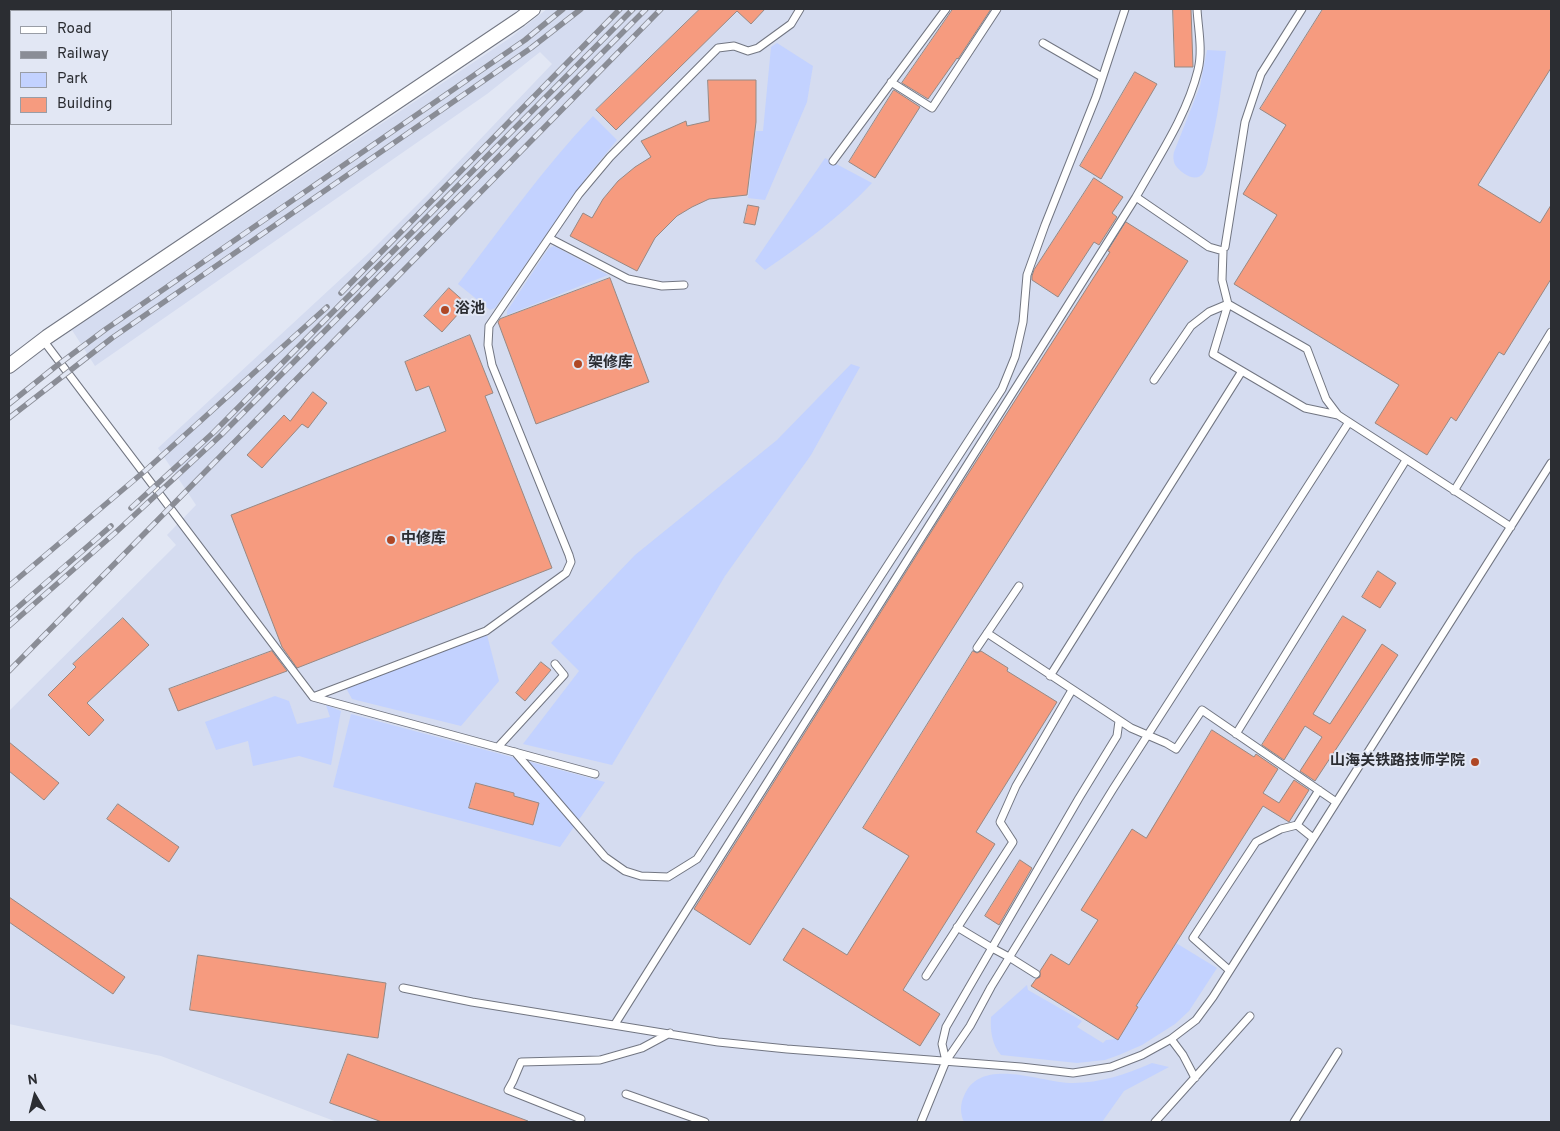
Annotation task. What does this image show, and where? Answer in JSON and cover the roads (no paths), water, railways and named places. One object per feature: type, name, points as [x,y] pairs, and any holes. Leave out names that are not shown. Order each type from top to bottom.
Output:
[{"type":"street","points":[[9,366],[43,340],[533,9]]},
{"type":"lane","points":[[313,698],[486,631],[566,573],[571,562],[569,554],[492,365],[488,345],[489,326],[579,194],[610,157],[718,48],[734,46],[748,51],[758,48],[791,24],[800,9]]},
{"type":"lane","points":[[833,160],[946,9]]},
{"type":"lane","points":[[891,82],[932,108],[997,9]]},
{"type":"lane","points":[[515,752],[605,857],[625,871],[641,876],[668,877],[696,859],[1002,389],[1015,357],[1023,322],[1028,275],[1045,225],[1102,77],[1125,9]]},
{"type":"lane","points":[[615,1024],[1136,197],[1174,132],[1188,100],[1198,68],[1199,36],[1197,9]]},
{"type":"lane","points":[[1225,247],[1245,122],[1261,74],[1302,9]]},
{"type":"lane","points":[[1043,43],[1102,77]]},
{"type":"lane","points":[[1136,197],[1209,247],[1223,252],[1222,280],[1228,304],[1213,354],[1305,408],[1338,415],[1510,527]]},
{"type":"lane","points":[[549,238],[628,279],[662,286],[684,285]]},
{"type":"lane","points":[[1154,380],[1191,326],[1209,312],[1228,304]]},
{"type":"lane","points":[[1228,304],[1306,349],[1326,399],[1338,415]]},
{"type":"lane","points":[[1454,491],[1551,332]]},
{"type":"lane","points":[[43,340],[313,698],[595,774]]},
{"type":"lane","points":[[1050,676],[1242,371]]},
{"type":"lane","points":[[921,1122],[946,1061],[970,1026],[1009,956],[1113,788],[1349,422]]},
{"type":"lane","points":[[1236,734],[1406,460]]},
{"type":"lane","points":[[403,988],[472,1002],[718,1042],[787,1049],[1073,1073],[1111,1067],[1142,1055],[1171,1040],[1196,1020],[1551,463]]},
{"type":"lane","points":[[977,648],[1019,586]]},
{"type":"lane","points":[[987,633],[1119,721],[1176,749],[1202,710],[1336,802]]},
{"type":"lane","points":[[498,747],[564,675],[554,664]]},
{"type":"lane","points":[[926,976],[1013,842],[1000,822],[1016,786],[1072,690]]},
{"type":"lane","points":[[946,1061],[942,1044],[946,1027],[1117,736],[1119,721]]},
{"type":"lane","points":[[1229,970],[1193,938],[1256,842],[1281,829],[1297,825],[1319,790]]},
{"type":"lane","points":[[1297,825],[1313,838]]},
{"type":"lane","points":[[957,927],[1009,956],[1036,974]]},
{"type":"lane","points":[[1155,1122],[1250,1016]]},
{"type":"lane","points":[[582,1119],[508,1090],[514,1081],[521,1062],[600,1060],[642,1048],[671,1033]]},
{"type":"lane","points":[[1171,1040],[1184,1055],[1195,1078]]},
{"type":"lane","points":[[1294,1122],[1338,1052]]},
{"type":"lane","points":[[626,1094],[705,1122]]},
{"type":"railway","points":[[9,404],[106,329],[525,40],[563,9]]},
{"type":"railway","points":[[9,418],[112,338],[531,48],[581,9]]},
{"type":"railway","points":[[341,293],[620,9]]},
{"type":"railway","points":[[131,508],[214,432],[633,9]]},
{"type":"railway","points":[[9,626],[115,533],[220,436],[646,9]]},
{"type":"railway","points":[[9,671],[661,9]]},
{"type":"railway","points":[[9,586],[146,470],[327,307]]},
{"type":"railway","points":[[9,615],[111,526]]},
{"type":"place","name":"浴池","points":[[445,310]]},
{"type":"place","name":"架修库","points":[[578,364]]},
{"type":"place","name":"中修库","points":[[391,540]]},
{"type":"place","name":"山海关铁路技师学院","points":[[1475,762]]}]
